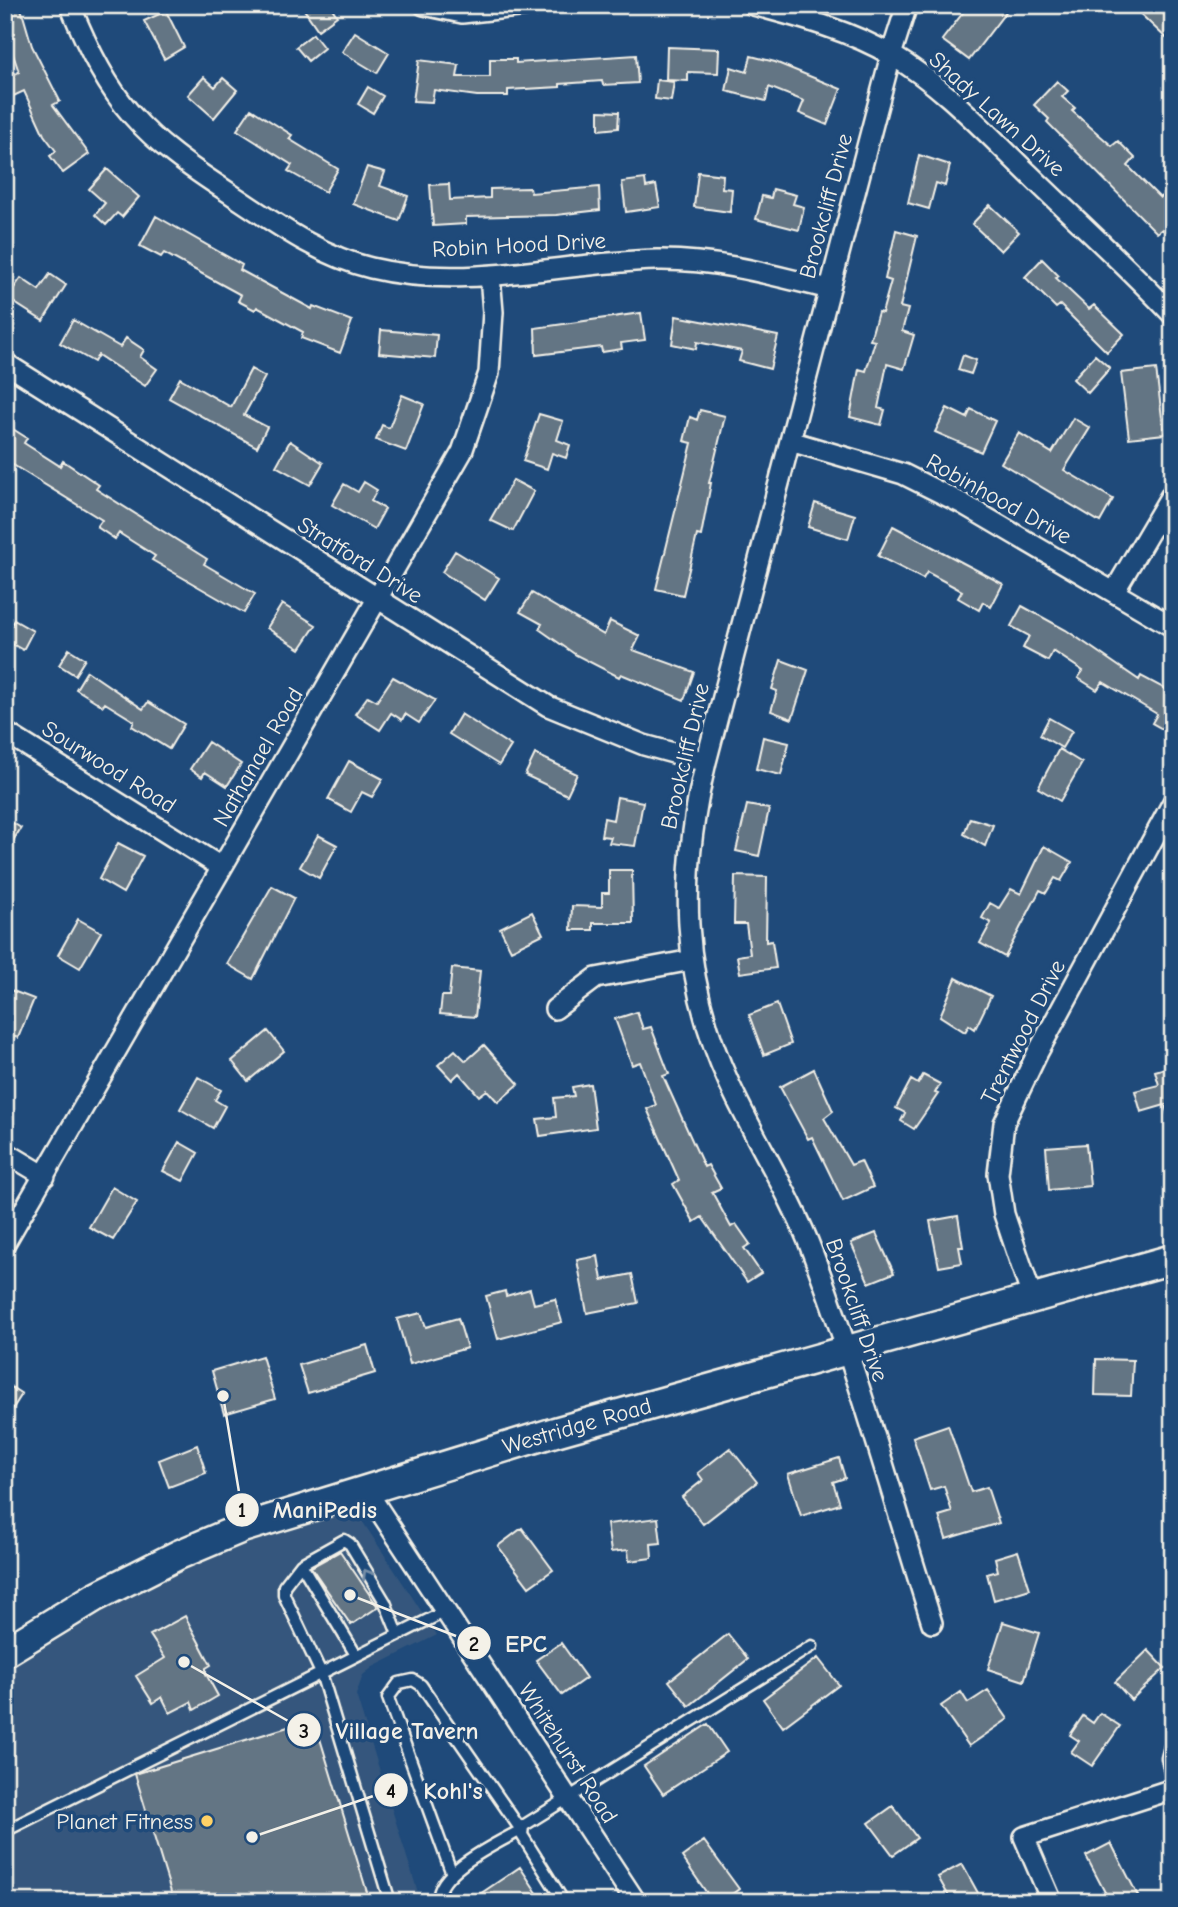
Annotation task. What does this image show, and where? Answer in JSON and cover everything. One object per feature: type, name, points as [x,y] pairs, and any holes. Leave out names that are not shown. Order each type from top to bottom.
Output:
[{"type":"main road","name":"Westridge Road","points":[[5,1652],[95,1597],[178,1555],[242,1528],[423,1470],[1173,1259]]},
{"type":"street","name":"Robin Hood Drive","points":[[69,5],[108,86],[135,121],[175,158],[321,251],[369,267],[428,276],[490,276],[657,260],[749,270],[829,289]]},
{"type":"street","points":[[424,5],[462,13],[537,5]]},
{"type":"street","name":"Shady Lawn Drive","points":[[753,5],[794,16],[891,55],[919,73],[963,110],[1173,315]]},
{"type":"street","name":"Brookcliff Drive","points":[[907,5],[891,55],[706,762],[693,817],[687,875],[692,960],[703,1017],[729,1082],[813,1251],[932,1623]]},
{"type":"street","name":"Nathanael Road","points":[[5,1244],[462,452],[477,415],[489,373],[492,312],[490,276]]},
{"type":"street","name":"Stratford Drive","points":[[5,363],[548,706],[644,745],[706,762]]},
{"type":"street","name":"Robinhood Drive","points":[[790,441],[903,474],[968,507],[1173,627]]},
{"type":"street","points":[[1114,592],[1173,492]]},
{"type":"street","name":"Sourwood Road","points":[[5,732],[221,867]]},
{"type":"street","name":"Trentwood Drive","points":[[1032,1300],[1004,1214],[998,1174],[1004,1123],[1038,1052],[1173,802]]},
{"type":"street","points":[[555,1009],[596,978],[692,960]]},
{"type":"street","points":[[5,1152],[45,1177]]},
{"type":"street","name":"Whitehurst Road","points":[[366,1490],[636,1902]]},
{"type":"street","points":[[1052,1902],[1024,1837],[1173,1787]]},
{"type":"lane","points":[[390,1902],[321,1673],[284,1595],[284,1586],[301,1564],[344,1540],[350,1544],[385,1602],[398,1634]]},
{"type":"lane","points":[[301,1564],[356,1655]]},
{"type":"lane","points":[[6,1828],[446,1611]]},
{"type":"lane","points":[[439,1902],[438,1896],[452,1874],[463,1864],[811,1646]]},
{"type":"lane","points":[[452,1874],[388,1698],[399,1683],[413,1680],[421,1685],[521,1830],[564,1902]]},
{"type":"lane","points":[[1173,1735],[1167,1758],[1173,1787]]},
{"type":"shaded area","points":[[353,1507],[437,1635],[373,1667],[363,1675],[356,1695],[421,1902],[5,1902],[5,1669],[83,1619],[213,1552]]},
{"type":"building","points":[[5,5],[20,5],[32,46],[60,101],[53,105],[89,154],[63,173],[50,156],[56,151],[44,135],[24,91],[5,100],[5,79],[19,72],[9,43],[5,44]]},
{"type":"building","points":[[301,5],[330,5],[337,16],[318,30]]},
{"type":"building","points":[[969,5],[1011,5],[969,60],[942,40]]},
{"type":"building","points":[[1131,5],[1173,5],[1173,31],[1166,38]]},
{"type":"building","points":[[166,11],[184,47],[164,59],[144,21]]},
{"type":"building","points":[[355,32],[389,53],[377,73],[342,52]]},
{"type":"building","points":[[313,34],[324,48],[308,61],[296,47]]},
{"type":"building","points":[[667,47],[719,49],[718,73],[688,72],[688,81],[666,80]]},
{"type":"building","points":[[636,55],[638,83],[603,85],[602,81],[560,84],[560,87],[508,90],[508,96],[477,96],[434,90],[432,102],[413,101],[419,60],[459,65],[457,77],[490,77],[490,59],[516,59],[516,63]]},
{"type":"building","points":[[751,56],[775,62],[841,89],[827,125],[799,113],[804,101],[769,87],[766,101],[726,91],[731,67],[747,72]]},
{"type":"building","points":[[204,77],[215,87],[223,78],[237,90],[214,118],[188,95]]},
{"type":"building","points":[[657,80],[674,82],[671,101],[655,99]]},
{"type":"building","points":[[1057,81],[1068,91],[1062,97],[1075,108],[1072,111],[1112,146],[1118,141],[1135,158],[1128,166],[1160,198],[1167,193],[1173,200],[1173,238],[1162,229],[1157,233],[1047,122],[1049,119],[1034,105]]},
{"type":"building","points":[[368,87],[383,96],[373,113],[358,104]]},
{"type":"building","points":[[251,109],[292,135],[289,139],[338,169],[325,192],[288,171],[292,165],[237,130]]},
{"type":"building","points":[[599,111],[619,112],[618,128],[599,130]]},
{"type":"building","points":[[919,155],[950,165],[945,186],[936,183],[929,209],[908,203]]},
{"type":"building","points":[[367,167],[385,172],[380,186],[408,196],[399,221],[353,204]]},
{"type":"building","points":[[107,169],[139,197],[122,217],[117,213],[106,225],[95,215],[105,203],[89,189]]},
{"type":"building","points":[[698,172],[723,175],[722,188],[732,189],[730,212],[694,207]]},
{"type":"building","points":[[645,179],[646,187],[656,185],[660,207],[626,212],[622,182]]},
{"type":"building","points":[[449,184],[450,200],[490,198],[490,189],[530,188],[531,193],[599,187],[600,210],[556,215],[466,217],[466,224],[433,226],[430,185]]},
{"type":"building","points":[[773,189],[796,195],[793,204],[804,207],[799,230],[756,219],[762,196],[771,198]]},
{"type":"building","points":[[990,205],[1019,232],[1001,251],[972,224]]},
{"type":"building","points":[[156,216],[242,265],[240,270],[312,309],[313,306],[352,321],[340,353],[301,338],[303,332],[257,307],[255,310],[238,301],[241,295],[164,253],[161,257],[140,246]]},
{"type":"building","points":[[896,230],[917,236],[900,307],[908,309],[902,331],[914,335],[904,369],[887,364],[878,408],[885,410],[881,425],[850,417],[859,369],[866,371],[875,341],[870,340],[878,312],[882,313],[891,281],[885,279]]},
{"type":"building","points":[[1042,259],[1059,276],[1056,278],[1089,309],[1094,305],[1124,334],[1107,352],[1060,305],[1056,308],[1025,277]]},
{"type":"building","points":[[50,274],[66,285],[43,321],[7,298],[21,278],[39,290]]},
{"type":"building","points":[[641,313],[645,340],[621,343],[622,349],[602,352],[601,347],[536,355],[535,328]]},
{"type":"building","points":[[676,316],[778,336],[770,369],[739,361],[742,351],[697,342],[696,349],[672,344]]},
{"type":"building","points":[[73,320],[120,347],[126,338],[144,350],[140,357],[157,369],[145,386],[98,355],[94,362],[60,343]]},
{"type":"building","points":[[381,330],[437,335],[435,358],[379,353]]},
{"type":"building","points":[[963,355],[976,360],[971,374],[958,370]]},
{"type":"building","points":[[1095,355],[1110,368],[1088,393],[1073,379]]},
{"type":"building","points":[[251,369],[265,377],[244,415],[267,427],[257,447],[169,398],[180,378],[231,407]]},
{"type":"building","points":[[1156,369],[1164,434],[1129,438],[1121,373]]},
{"type":"building","points":[[402,395],[424,404],[406,451],[376,440],[382,425],[389,428]]},
{"type":"building","points":[[947,408],[967,418],[971,409],[995,421],[981,452],[935,432]]},
{"type":"building","points":[[700,410],[725,416],[709,483],[701,536],[697,535],[683,595],[656,589],[692,443],[684,441],[690,417],[697,420]]},
{"type":"building","points":[[539,414],[563,421],[557,440],[570,445],[566,458],[552,453],[547,469],[523,461]]},
{"type":"building","points":[[1073,418],[1090,428],[1064,470],[1113,499],[1100,522],[1001,463],[1019,433],[1052,453]]},
{"type":"building","points":[[5,424],[27,438],[24,443],[60,466],[63,461],[99,485],[96,489],[207,559],[204,564],[255,594],[244,613],[152,560],[155,556],[119,533],[115,539],[97,527],[102,520],[5,460]]},
{"type":"building","points":[[290,441],[323,463],[310,485],[276,466]]},
{"type":"building","points":[[513,480],[534,491],[513,531],[490,520]]},
{"type":"building","points":[[364,482],[377,490],[371,501],[385,509],[374,529],[332,505],[344,484],[358,492]]},
{"type":"building","points":[[815,503],[855,515],[848,539],[808,527]]},
{"type":"building","points":[[893,526],[1003,584],[991,607],[983,602],[979,610],[958,598],[962,591],[927,572],[923,579],[878,556]]},
{"type":"building","points":[[455,551],[499,578],[485,600],[442,572]]},
{"type":"building","points":[[532,593],[604,635],[610,621],[640,636],[633,650],[694,672],[684,700],[621,674],[619,677],[576,655],[539,629],[542,624],[520,612]]},
{"type":"building","points":[[282,604],[316,625],[300,649],[267,628]]},
{"type":"building","points":[[1022,606],[1066,630],[1139,680],[1141,676],[1173,693],[1173,720],[1166,731],[1152,723],[1157,714],[1103,682],[1097,690],[1078,678],[1083,671],[1053,651],[1048,661],[1023,648],[1029,636],[1011,626]]},
{"type":"building","points":[[14,620],[33,631],[23,650],[5,640],[5,625],[10,628]]},
{"type":"building","points":[[69,649],[85,659],[75,675],[59,665]]},
{"type":"building","points":[[781,660],[808,670],[792,719],[771,711],[777,691],[772,689]]},
{"type":"building","points":[[87,671],[143,709],[148,702],[184,724],[169,749],[132,726],[134,721],[76,689]]},
{"type":"building","points":[[393,677],[435,700],[419,723],[405,714],[402,720],[391,713],[380,730],[355,714],[368,696],[377,701]]},
{"type":"building","points":[[461,714],[511,746],[499,765],[449,734]]},
{"type":"building","points":[[1049,718],[1072,731],[1062,748],[1040,735]]},
{"type":"building","points":[[763,737],[789,743],[781,775],[756,769]]},
{"type":"building","points":[[208,742],[241,764],[227,786],[205,772],[202,777],[190,769]]},
{"type":"building","points":[[1059,749],[1082,763],[1060,801],[1038,788]]},
{"type":"building","points":[[535,754],[577,774],[567,795],[525,775]]},
{"type":"building","points":[[349,761],[383,779],[372,797],[362,792],[351,812],[328,799]]},
{"type":"building","points":[[617,797],[643,802],[635,846],[609,843],[611,837],[601,836],[604,818],[613,820]]},
{"type":"building","points":[[747,805],[769,809],[759,856],[736,851]]},
{"type":"building","points":[[5,818],[21,828],[5,853]]},
{"type":"building","points":[[970,818],[993,825],[985,846],[964,834]]},
{"type":"building","points":[[318,835],[337,845],[319,878],[300,867]]},
{"type":"building","points":[[118,843],[143,856],[123,893],[99,879]]},
{"type":"building","points":[[1044,846],[1072,862],[1061,881],[1055,878],[1046,893],[1040,890],[1005,957],[980,943],[991,923],[982,918],[990,903],[999,908],[1011,889],[1021,894]]},
{"type":"building","points":[[609,870],[632,870],[633,923],[593,923],[593,930],[571,930],[572,906],[602,907],[602,893],[609,893]]},
{"type":"building","points":[[735,876],[767,877],[766,942],[772,941],[776,968],[740,973],[737,956],[750,954],[746,924],[734,924]]},
{"type":"building","points":[[272,886],[294,898],[253,979],[227,964]]},
{"type":"building","points":[[532,912],[543,934],[511,950],[500,928]]},
{"type":"building","points":[[78,919],[101,932],[80,968],[58,955]]},
{"type":"building","points":[[452,968],[480,971],[475,1017],[440,1014],[442,996],[449,996]]},
{"type":"building","points":[[956,978],[991,996],[975,1029],[969,1025],[965,1032],[940,1016]]},
{"type":"building","points":[[5,988],[34,999],[18,1038],[5,1033]]},
{"type":"building","points":[[777,1004],[791,1044],[764,1055],[749,1015]]},
{"type":"building","points":[[637,1012],[643,1029],[651,1027],[669,1074],[663,1076],[704,1167],[708,1165],[721,1188],[712,1192],[731,1227],[736,1224],[750,1244],[744,1248],[761,1273],[747,1282],[702,1217],[694,1222],[673,1184],[679,1180],[647,1109],[656,1105],[640,1062],[632,1065],[615,1019]]},
{"type":"building","points":[[268,1031],[284,1051],[248,1081],[232,1061]]},
{"type":"building","points":[[484,1045],[519,1084],[498,1102],[487,1090],[479,1096],[459,1073],[452,1080],[438,1065],[455,1050],[466,1061]]},
{"type":"building","points":[[1173,1066],[1173,1118],[1169,1119],[1165,1105],[1141,1112],[1135,1091],[1159,1085],[1155,1071]]},
{"type":"building","points":[[814,1069],[833,1111],[824,1118],[851,1165],[861,1161],[873,1187],[843,1201],[812,1137],[808,1139],[780,1087]]},
{"type":"building","points":[[923,1075],[940,1084],[935,1093],[938,1094],[914,1129],[901,1121],[905,1113],[896,1108],[911,1080],[918,1084]]},
{"type":"building","points":[[198,1077],[221,1090],[215,1100],[225,1106],[213,1128],[180,1109]]},
{"type":"building","points":[[590,1084],[596,1128],[540,1136],[537,1119],[556,1117],[554,1098],[574,1096],[572,1087]]},
{"type":"building","points":[[179,1142],[198,1153],[183,1181],[163,1171]]},
{"type":"building","points":[[1086,1144],[1090,1186],[1049,1190],[1046,1147]]},
{"type":"building","points":[[112,1187],[137,1202],[113,1240],[89,1227]]},
{"type":"building","points":[[958,1216],[963,1247],[959,1247],[962,1263],[939,1267],[930,1221]]},
{"type":"building","points":[[876,1233],[894,1273],[869,1283],[851,1243]]},
{"type":"building","points":[[598,1256],[602,1280],[632,1274],[638,1303],[587,1313],[577,1260]]},
{"type":"building","points":[[530,1289],[534,1304],[555,1299],[562,1322],[498,1339],[486,1296],[505,1291],[506,1296]]},
{"type":"building","points":[[421,1313],[426,1327],[458,1318],[467,1348],[410,1364],[397,1319]]},
{"type":"building","points":[[367,1345],[375,1373],[308,1393],[299,1365]]},
{"type":"building","points":[[262,1356],[275,1399],[224,1414],[212,1371]]},
{"type":"building","points":[[1096,1359],[1133,1360],[1131,1396],[1095,1395]]},
{"type":"building","points":[[5,1383],[22,1394],[5,1421]]},
{"type":"building","points":[[948,1425],[971,1492],[987,1487],[999,1523],[946,1539],[939,1516],[952,1512],[944,1486],[930,1490],[913,1437]]},
{"type":"building","points":[[197,1445],[206,1473],[169,1487],[159,1460]]},
{"type":"building","points":[[730,1448],[757,1482],[703,1524],[682,1497],[703,1480],[698,1473]]},
{"type":"building","points":[[839,1458],[845,1478],[833,1482],[840,1504],[801,1516],[788,1474]]},
{"type":"building","points":[[658,1518],[661,1543],[651,1544],[652,1558],[629,1561],[628,1550],[611,1552],[607,1524]]},
{"type":"building","points":[[522,1528],[553,1570],[529,1587],[498,1546]]},
{"type":"building","points":[[340,1551],[378,1607],[351,1625],[311,1567]]},
{"type":"building","points":[[1018,1551],[1030,1589],[994,1600],[987,1574],[998,1571],[995,1558]]},
{"type":"building","points":[[185,1616],[211,1665],[206,1668],[206,1674],[218,1696],[194,1710],[191,1702],[170,1713],[162,1697],[153,1703],[136,1676],[165,1658],[150,1635]]},
{"type":"building","points":[[1003,1622],[1039,1633],[1024,1681],[988,1669]]},
{"type":"building","points":[[728,1634],[748,1659],[689,1706],[669,1681]]},
{"type":"building","points":[[561,1643],[586,1678],[562,1695],[536,1660]]},
{"type":"building","points":[[1148,1650],[1165,1668],[1131,1700],[1115,1682]]},
{"type":"building","points":[[818,1658],[839,1685],[783,1727],[763,1699]]},
{"type":"building","points":[[988,1690],[1008,1719],[969,1746],[941,1706],[961,1692],[968,1703]]},
{"type":"building","points":[[1100,1713],[1120,1726],[1092,1766],[1071,1752],[1079,1741],[1070,1735],[1083,1716],[1093,1723]]},
{"type":"building","points":[[314,1719],[370,1902],[174,1902],[135,1774]]},
{"type":"building","points":[[708,1724],[727,1752],[663,1794],[644,1766]]},
{"type":"building","points":[[893,1806],[917,1838],[893,1855],[869,1823]]},
{"type":"building","points":[[704,1841],[739,1889],[721,1902],[713,1902],[682,1857]]},
{"type":"building","points":[[1111,1843],[1141,1902],[1110,1902],[1086,1856]]},
{"type":"building","points":[[962,1864],[983,1902],[952,1902],[938,1877]]},
{"type":"building","points":[[520,1867],[543,1902],[468,1902]]},
{"type":"place","name":"ManiPedis","points":[[223,1396]]},
{"type":"place","name":"EPC","points":[[350,1595]]},
{"type":"place","name":"Village Tavern","points":[[184,1662]]},
{"type":"place","name":"Planet Fitness","points":[[207,1821]]},
{"type":"place","name":"Kohl's","points":[[252,1837]]}]
